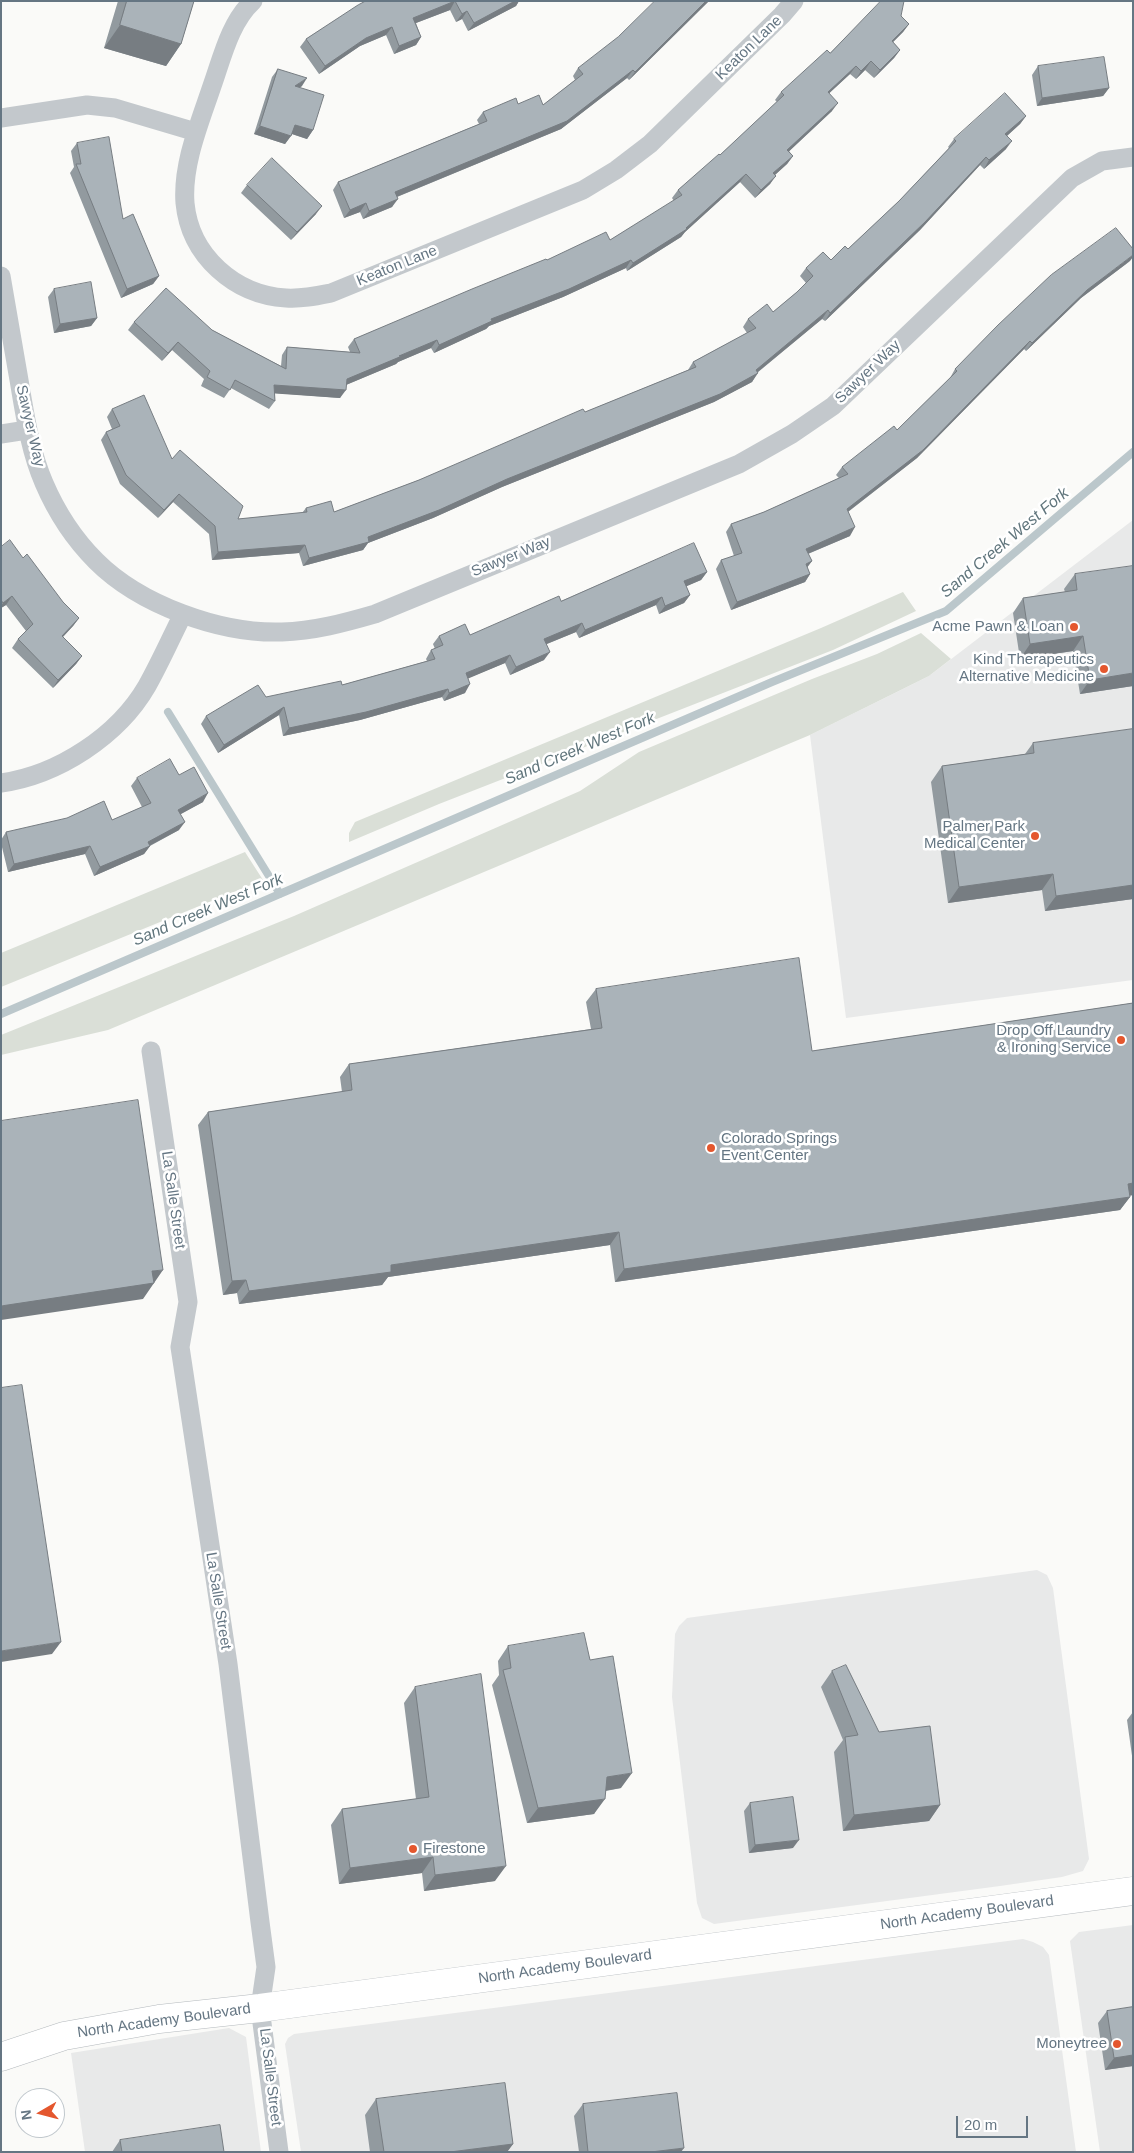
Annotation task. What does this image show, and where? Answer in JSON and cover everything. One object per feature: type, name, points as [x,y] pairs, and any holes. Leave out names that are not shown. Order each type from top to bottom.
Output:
[{"type":"highway","name":"North Academy Boulevard","points":[[1,2057],[73,2034],[159,2019],[260,2008],[1133,1891]]},
{"type":"street","name":"Keaton Lane","points":[[253,1],[240,17],[230,34],[196,132],[186,181],[185,203],[189,224],[196,243],[210,262],[227,277],[244,287],[264,295],[287,298],[308,298],[324,294],[583,190],[616,170],[650,144],[794,1]]},
{"type":"street","points":[[1,118],[86,105],[115,108],[196,132]]},
{"type":"street","name":"Sawyer Way","points":[[1,276],[27,430],[44,482],[67,527],[78,541],[96,562],[132,590],[183,614],[234,629],[281,632],[332,626],[374,614],[738,464],[792,434],[833,406],[1072,178],[1102,161],[1133,157]]},
{"type":"street","points":[[1,434],[27,430]]},
{"type":"street","points":[[1,782],[45,770],[84,751],[120,721],[146,688],[183,614]]},
{"type":"street","name":"La Salle Street","points":[[151,1051],[188,1302],[180,1346],[228,1664],[266,1967],[260,2008],[279,2152]]},
{"type":"shaded area","points":[[1133,520],[1133,980],[846,1018],[810,735],[929,676]]},
{"type":"shaded area","points":[[903,592],[916,611],[833,650],[439,804],[349,842],[349,833],[355,822]]},
{"type":"shaded area","points":[[921,633],[951,659],[929,676],[810,735],[108,1030],[1,1055],[1,1035],[294,916],[580,791],[639,752],[812,679],[877,654]]},
{"type":"shaded area","points":[[245,852],[263,880],[1,987],[1,953]]},
{"type":"shaded area","points":[[1037,1570],[1047,1575],[1053,1588],[1089,1859],[1083,1871],[1062,1877],[1000,1886],[714,1924],[702,1918],[697,1903],[672,1697],[675,1634],[679,1626],[687,1618]]},
{"type":"shaded area","points":[[1133,1925],[1133,2152],[1100,2152],[1070,1941],[1079,1932]]},
{"type":"shaded area","points":[[1023,1939],[1043,1947],[1049,1955],[1076,2152],[301,2152],[285,2044],[288,2038],[294,2034]]},
{"type":"shaded area","points":[[229,2028],[246,2037],[261,2152],[85,2152],[71,2053]]},
{"type":"building","points":[[127,1],[194,1],[181,44],[120,25]]},
{"type":"building","points":[[366,1],[455,1],[413,18],[421,37],[399,46],[392,27],[366,38],[325,66],[306,39]]},
{"type":"building","points":[[455,1],[515,1],[474,23],[467,11],[462,14]]},
{"type":"building","points":[[655,1],[706,1],[635,72],[633,70],[567,121],[395,192],[398,199],[369,211],[366,203],[350,210],[338,182],[487,121],[483,112],[516,98],[518,104],[539,95],[543,105],[583,74],[578,68],[618,37]]},
{"type":"building","points":[[881,1],[904,1],[901,16],[909,24],[892,41],[900,50],[880,70],[871,61],[861,71],[856,66],[828,92],[838,103],[787,150],[793,156],[773,173],[776,176],[761,190],[746,174],[687,229],[633,263],[631,260],[569,289],[491,319],[492,321],[439,345],[437,340],[347,379],[346,390],[274,385],[275,401],[235,380],[230,390],[207,377],[210,371],[178,342],[168,353],[134,322],[166,288],[212,330],[286,369],[287,347],[360,353],[354,339],[472,289],[547,260],[606,232],[610,240],[682,195],[678,190],[720,155],[784,95],[781,92],[827,50],[830,53]]},
{"type":"building","points":[[1104,57],[1109,88],[1042,98],[1038,66]]},
{"type":"building","points":[[278,69],[307,78],[295,86],[324,95],[313,130],[295,125],[291,136],[260,126]]},
{"type":"building","points":[[1005,93],[1026,116],[1005,134],[1012,141],[989,160],[986,157],[925,222],[830,313],[828,310],[756,370],[758,373],[720,394],[507,479],[439,510],[368,537],[369,542],[309,558],[305,545],[218,552],[215,526],[179,494],[164,510],[126,475],[106,432],[120,426],[112,409],[144,395],[172,459],[180,450],[243,506],[238,519],[307,512],[306,508],[331,501],[334,512],[419,480],[583,409],[585,412],[696,367],[693,362],[756,328],[748,319],[767,304],[773,312],[797,292],[813,276],[806,268],[823,252],[831,260],[845,246],[848,249],[899,201],[956,141],[954,139]]},
{"type":"building","points":[[109,137],[123,219],[133,214],[159,276],[127,289],[76,164],[81,164],[77,143]]},
{"type":"building","points":[[272,158],[322,206],[297,232],[247,185]]},
{"type":"building","points":[[1116,228],[1133,249],[1133,255],[1087,290],[1032,343],[1030,341],[923,450],[847,509],[855,527],[806,549],[812,561],[806,564],[810,574],[737,602],[721,560],[742,553],[731,524],[764,512],[848,474],[842,467],[894,426],[897,430],[957,371],[955,369],[998,325],[1051,275]]},
{"type":"building","points":[[91,282],[97,318],[60,324],[54,289]]},
{"type":"building","points":[[10,540],[23,558],[27,554],[63,602],[79,618],[62,636],[82,656],[58,680],[18,639],[33,624],[12,596],[3,603],[1,600],[1,547]]},
{"type":"building","points":[[694,543],[707,572],[684,581],[690,595],[665,606],[662,597],[585,630],[582,623],[544,639],[550,652],[516,667],[510,655],[466,673],[470,684],[449,693],[448,689],[366,712],[289,728],[284,707],[224,745],[206,716],[258,685],[266,697],[341,681],[342,685],[435,659],[431,650],[443,645],[439,636],[465,624],[470,635],[559,596],[561,601]]},
{"type":"building","name":"Acme Pawn & Loan","points":[[1133,566],[1133,673],[1090,680],[1083,636],[1030,644],[1023,598],[1077,590],[1075,574]]},
{"type":"building","name":"Palmer Park Medical Center","points":[[1133,729],[1133,885],[1056,896],[1053,874],[959,887],[942,766],[1034,753],[1033,743]]},
{"type":"building","points":[[170,759],[179,775],[194,767],[208,793],[178,810],[185,822],[148,842],[150,846],[100,867],[90,846],[14,864],[6,832],[67,818],[104,801],[112,820],[151,803],[137,778]]},
{"type":"building","points":[[799,958],[812,1051],[1133,1003],[1133,1183],[1128,1184],[1130,1197],[624,1269],[619,1232],[391,1265],[391,1272],[249,1291],[246,1280],[232,1281],[208,1112],[352,1090],[349,1064],[602,1028],[596,989]]},
{"type":"building","points":[[138,1100],[163,1270],[152,1271],[154,1283],[1,1306],[1,1121]]},
{"type":"building","points":[[22,1385],[61,1642],[1,1651],[1,1388]]},
{"type":"building","points":[[584,1633],[590,1660],[613,1656],[632,1773],[607,1777],[605,1799],[538,1808],[503,1670],[511,1668],[508,1646]]},
{"type":"building","points":[[846,1665],[879,1732],[930,1726],[940,1805],[854,1815],[845,1737],[858,1735],[832,1671]]},
{"type":"building","points":[[481,1674],[506,1866],[435,1875],[433,1857],[350,1868],[342,1809],[429,1797],[415,1687]]},
{"type":"building","points":[[793,1797],[799,1840],[755,1845],[750,1803]]},
{"type":"building","points":[[1133,2007],[1133,2055],[1114,2058],[1107,2011]]},
{"type":"building","points":[[505,2083],[513,2144],[450,2152],[384,2152],[376,2099]]},
{"type":"building","points":[[677,2093],[684,2148],[651,2152],[588,2152],[583,2104]]},
{"type":"building","points":[[220,2125],[224,2152],[122,2152],[120,2140]]},
{"type":"waterway","name":"Sand Creek West Fork","points":[[1,1014],[772,682],[946,611],[1133,452]]},
{"type":"waterway","points":[[168,712],[280,894]]},
{"type":"place","name":"Acme Pawn & Loan","points":[[1074,627]]},
{"type":"place","name":"Kind Therapeutics Alternative Medicine","points":[[1104,669]]},
{"type":"place","name":"Palmer Park Medical Center","points":[[1035,836]]},
{"type":"place","name":"Drop Off Laundry & Ironing Service","points":[[1121,1040]]},
{"type":"place","name":"Colorado Springs Event Center","points":[[711,1148]]},
{"type":"place","name":"Firestone","points":[[413,1849]]},
{"type":"place","name":"Moneytree","points":[[1117,2044]]}]
